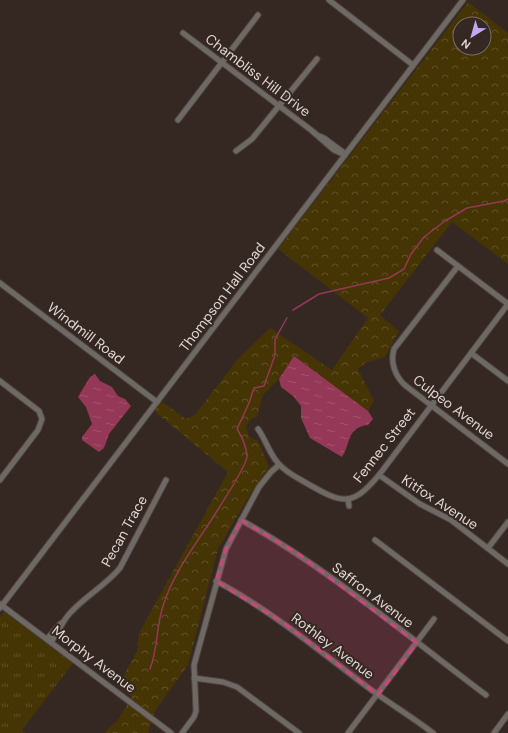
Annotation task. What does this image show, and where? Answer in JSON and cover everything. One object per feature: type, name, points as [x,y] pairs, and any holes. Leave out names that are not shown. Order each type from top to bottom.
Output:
[{"type":"street","points":[[330,0],[413,65]]},
{"type":"street","name":"Thompson Hall Road","points":[[1,604],[463,0]]},
{"type":"street","points":[[178,120],[258,15]]},
{"type":"street","name":"Chambliss Hill Drive","points":[[183,33],[319,136],[336,146],[345,155]]},
{"type":"street","points":[[236,151],[252,139],[317,59]]},
{"type":"street","points":[[437,250],[508,304]]},
{"type":"street","name":"Culpeo Avenue","points":[[458,266],[398,345],[393,355],[395,370],[399,379],[508,464]]},
{"type":"street","name":"Windmill Road","points":[[0,283],[157,402]]},
{"type":"street","name":"Fennec Street","points":[[258,429],[270,453],[279,465],[292,475],[333,498],[348,499],[363,492],[378,475],[508,304]]},
{"type":"street","points":[[471,353],[508,382]]},
{"type":"street","points":[[0,381],[39,411],[42,416],[40,426],[0,480]]},
{"type":"street","points":[[182,733],[194,717],[196,711],[194,665],[226,549],[264,480],[279,465]]},
{"type":"street","name":"Kitfox Avenue","points":[[378,475],[420,504],[451,520],[508,564]]},
{"type":"street","name":"Pecan Trace","points":[[49,640],[62,628],[63,622],[81,602],[112,578],[120,568],[166,480]]},
{"type":"street","points":[[348,499],[350,506]]},
{"type":"street","name":"Saffron Avenue","points":[[242,520],[308,561],[486,695]]},
{"type":"street","points":[[488,548],[508,522]]},
{"type":"street","points":[[375,540],[508,641]]},
{"type":"street","name":"Rothley Avenue","points":[[216,581],[256,604],[378,695],[404,711],[433,733]]},
{"type":"street","name":"Morphy Avenue","points":[[1,604],[171,733]]},
{"type":"street","points":[[348,733],[434,619]]},
{"type":"street","points":[[194,678],[223,682],[237,687],[299,733]]},
{"type":"street","points":[[494,733],[508,714]]},
{"type":"highlighted area","points":[[241,520],[297,553],[417,643],[378,695],[285,624],[216,581],[226,549]]},
{"type":"green space","points":[[468,2],[486,16],[457,16]]},
{"type":"green space","points":[[492,21],[508,33],[508,264],[452,222],[380,315],[399,331],[385,357],[365,363],[358,369],[374,401],[368,411],[294,357],[279,379],[263,395],[257,417],[251,419],[246,426],[249,437],[258,441],[269,467],[249,496],[218,549],[188,665],[155,711],[148,733],[104,733],[117,721],[132,697],[118,686],[137,651],[139,633],[228,472],[154,411],[161,401],[186,419],[195,415],[237,360],[270,328],[332,370],[368,318],[278,249],[452,23],[452,56],[492,56]]},
{"type":"green space","points":[[4,612],[73,663],[22,730],[26,733],[0,733],[0,617]]},
{"type":"water","points":[[294,356],[368,411],[373,419],[368,425],[361,426],[353,432],[342,457],[310,438],[301,418],[301,406],[293,396],[281,387],[279,379]]},
{"type":"water","points":[[95,374],[100,381],[112,387],[118,396],[125,399],[131,406],[109,434],[104,448],[99,452],[82,440],[82,437],[92,424],[86,407],[78,397],[90,377]]},
{"type":"waterway","points":[[293,310],[319,294],[389,278],[404,269],[411,254],[424,237],[445,221],[467,208],[508,199]]},
{"type":"waterway","points":[[150,669],[153,661],[159,622],[168,592],[191,550],[230,490],[246,460],[247,454],[245,446],[237,429],[254,388],[264,386],[275,355],[275,339],[287,318]]}]
